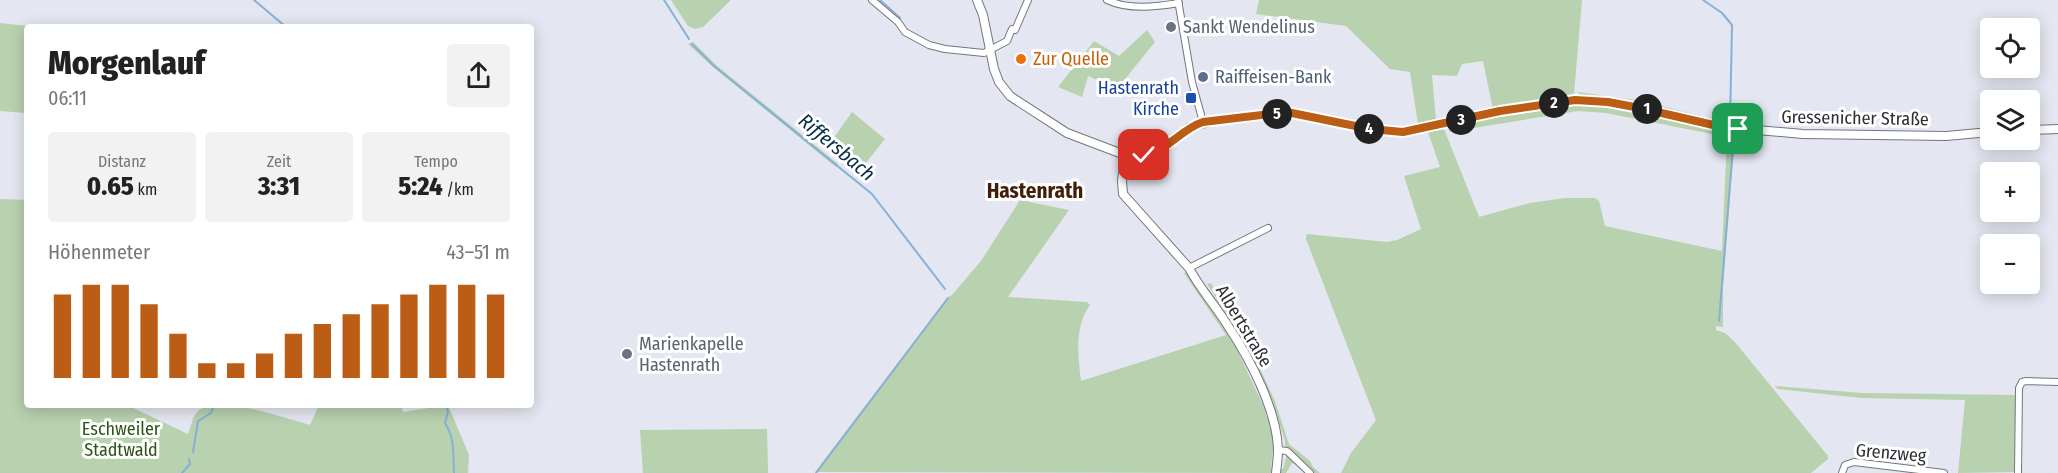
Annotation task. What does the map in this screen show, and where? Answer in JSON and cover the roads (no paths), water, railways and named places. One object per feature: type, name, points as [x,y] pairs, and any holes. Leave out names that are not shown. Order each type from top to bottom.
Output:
[{"type":"main road","points":[[977,0],[983,15],[999,82],[1010,96],[1067,133],[1125,155]]},
{"type":"main road","name":"Gressenicher Straße","points":[[1125,155],[1152,154],[1163,149],[1190,127],[1203,122],[1287,112],[1370,129],[1403,132],[1500,111],[1575,100],[1608,102],[1722,127],[1803,135],[1946,136],[1980,133]]},
{"type":"main road","points":[[2040,130],[2058,129]]},
{"type":"main road","name":"Albertstraße","points":[[1125,155],[1123,195],[1189,268],[1247,358],[1268,405],[1275,428],[1278,450],[1276,473]]},
{"type":"street","points":[[872,0],[898,22],[905,32],[929,45],[966,53],[984,53],[1007,41],[1012,29],[1015,30],[1028,0]]},
{"type":"street","points":[[1107,0],[1121,6],[1133,7],[1178,1],[1192,82],[1203,122]]},
{"type":"street","points":[[1189,268],[1268,228]]},
{"type":"street","points":[[2018,473],[2019,388],[2022,382],[2026,381],[2058,382]]},
{"type":"street","points":[[1278,450],[1287,451],[1310,473]]},
{"type":"street","name":"Grenzweg","points":[[1842,473],[1845,465],[1854,462],[1944,473]]},
{"type":"waterway","points":[[254,0],[282,24]]},
{"type":"waterway","name":"Riffersbach","points":[[664,0],[689,39]]},
{"type":"waterway","points":[[880,0],[900,18]]},
{"type":"waterway","points":[[1703,0],[1722,13],[1732,25],[1730,123]]},
{"type":"waterway","name":"Riffersbach","points":[[692,44],[714,66],[872,194],[945,289]]},
{"type":"waterway","points":[[1719,321],[1734,135]]},
{"type":"waterway","name":"Riffersbach","points":[[816,473],[948,298]]},
{"type":"waterway","points":[[193,452],[198,421],[211,413],[213,408]]},
{"type":"waterway","points":[[447,408],[445,423],[452,441],[454,473]]},
{"type":"waterway","points":[[182,473],[190,464],[189,459]]},
{"type":"place","name":"Sankt Wendelinus","points":[[1171,27]]},
{"type":"place","name":"Zur Quelle","points":[[1021,59]]},
{"type":"place","name":"Raiffeisen-Bank","points":[[1203,77]]},
{"type":"place","name":"Hastenrath Kirche","points":[[1191,98]]},
{"type":"place","name":"Marienkapelle Hastenrath","points":[[627,354]]},
{"type":"district","name":"Hastenrath","points":[[1035,191]]},
{"type":"park label","name":"Eschweiler Stadtwald","points":[[121,439]]}]
